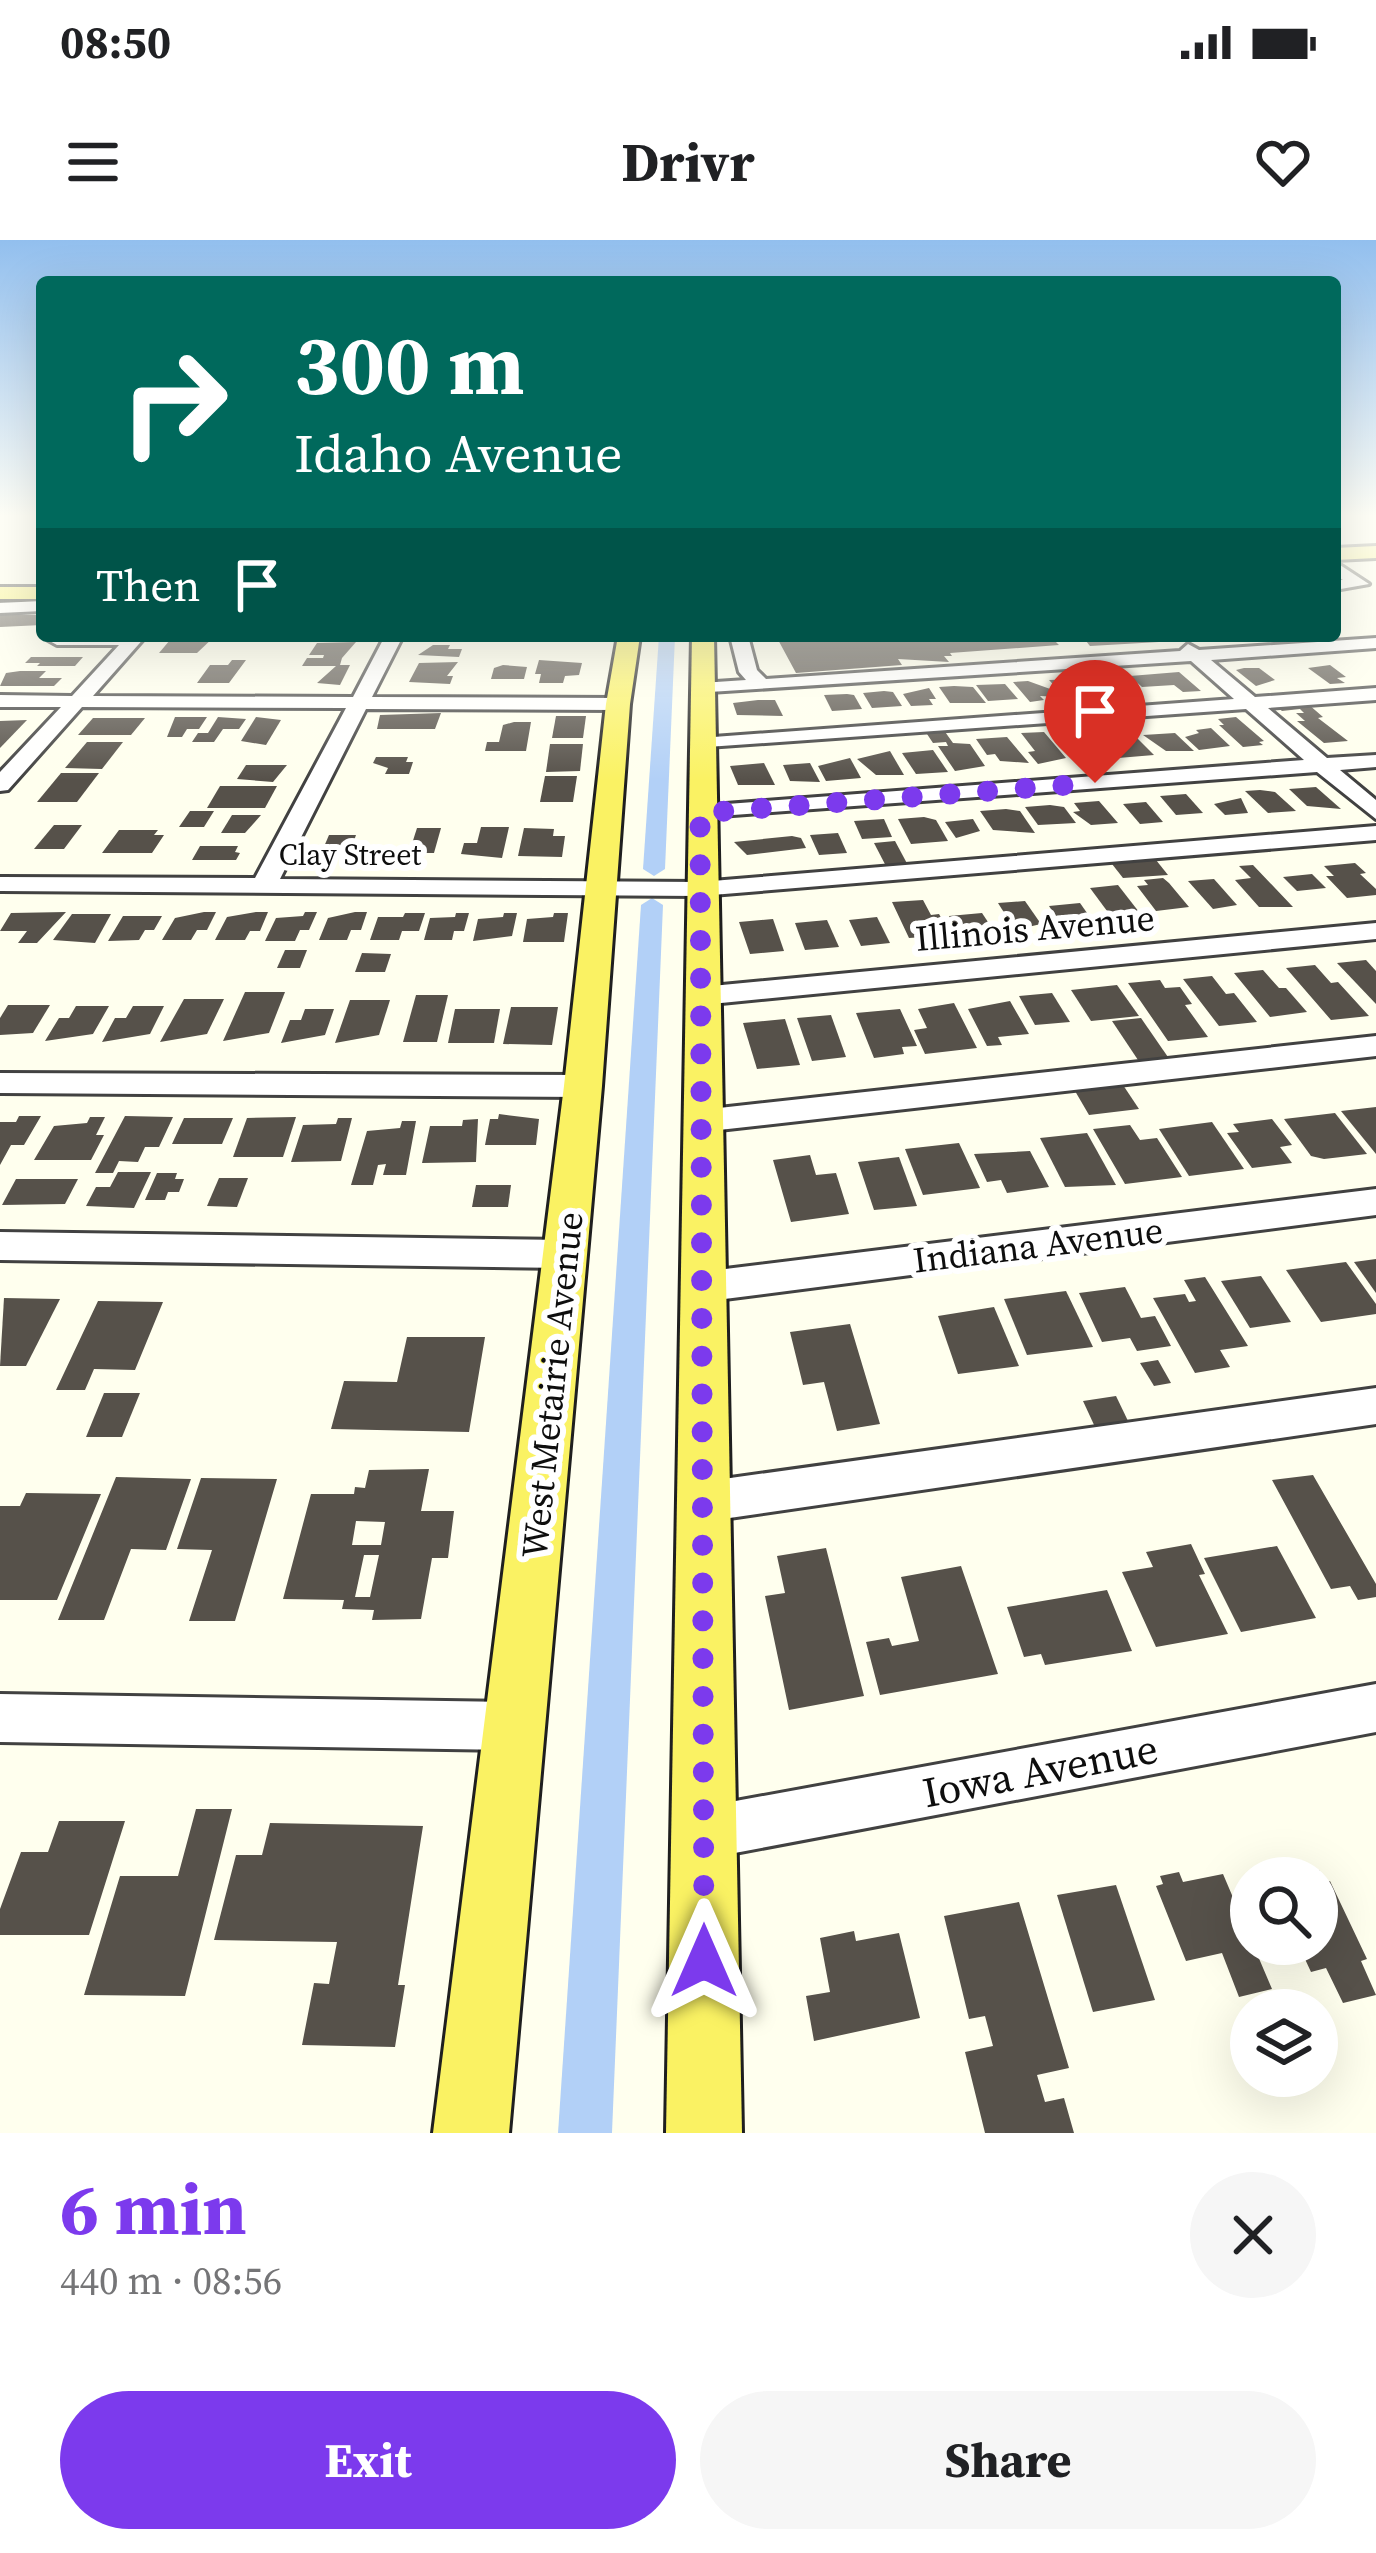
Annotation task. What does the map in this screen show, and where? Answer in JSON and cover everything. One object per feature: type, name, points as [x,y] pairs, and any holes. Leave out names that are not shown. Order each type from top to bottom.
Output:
[{"type":"main road","name":"West Metairie Avenue","points":[[471,2133],[628,642]]},
{"type":"main road","points":[[703,642],[704,2133]]},
{"type":"street","points":[[0,608],[36,605]]},
{"type":"street","points":[[0,785],[131,642]]},
{"type":"street","points":[[263,886],[391,642]]},
{"type":"street","points":[[740,642],[748,673],[761,685]]},
{"type":"street","points":[[1180,642],[1376,812]]},
{"type":"street","points":[[700,688],[1376,643]]},
{"type":"street","points":[[700,743],[1376,694]]},
{"type":"street","points":[[0,700],[360,702],[474,708],[618,704]]},
{"type":"street","points":[[700,813],[1376,761]]},
{"type":"street","name":"Clay Street","points":[[0,884],[700,889],[1376,833]]},
{"type":"street","name":"Illinois Avenue","points":[[700,996],[1376,931]]},
{"type":"street","points":[[700,1121],[1376,1046]]},
{"type":"street","points":[[0,1082],[583,1086]]},
{"type":"street","name":"Indiana Avenue","points":[[701,1287],[1376,1202]]},
{"type":"street","points":[[0,1246],[566,1254]]},
{"type":"street","points":[[702,1502],[1376,1406]]},
{"type":"street","name":"Iowa Avenue","points":[[703,1833],[1376,1708]]},
{"type":"street","points":[[0,1718],[516,1726]]},
{"type":"building","points":[[0,615],[36,615],[36,625],[0,627]]},
{"type":"building","points":[[168,642],[209,642],[197,653],[159,653]]},
{"type":"building","points":[[356,642],[342,658],[340,665],[350,665],[340,685],[317,683],[336,666],[302,666],[307,658],[323,658],[309,655],[317,643]]},
{"type":"building","points":[[779,642],[1059,645],[950,653],[952,656],[944,656],[949,662],[898,659],[902,665],[796,673]]},
{"type":"building","points":[[1087,642],[1159,642],[1090,646]]},
{"type":"building","points":[[433,645],[462,649],[459,657],[418,655]]},
{"type":"building","points":[[31,657],[83,657],[75,666],[37,666],[40,663],[25,663]]},
{"type":"building","points":[[232,660],[246,660],[229,683],[197,683],[210,665],[228,665]]},
{"type":"building","points":[[539,660],[582,663],[579,675],[565,676],[563,683],[539,683],[541,674],[535,674]]},
{"type":"building","points":[[458,662],[447,676],[453,676],[450,684],[409,682],[419,663]]},
{"type":"building","points":[[1330,665],[1346,677],[1337,678],[1345,683],[1330,684],[1308,668]]},
{"type":"building","points":[[527,667],[524,679],[491,679],[494,668]]},
{"type":"building","points":[[1259,668],[1275,680],[1256,686],[1236,670]]},
{"type":"building","points":[[46,671],[39,678],[62,678],[54,686],[0,686],[6,673]]},
{"type":"building","points":[[1179,672],[1201,691],[1183,692],[1174,685],[1142,687],[1130,676]]},
{"type":"building","points":[[1117,676],[1132,691],[1101,693],[1090,682]]},
{"type":"building","points":[[1078,679],[1091,693],[1064,696],[1049,680]]},
{"type":"building","points":[[1028,681],[1060,697],[1040,696],[1044,700],[1030,702],[1013,682]]},
{"type":"building","points":[[1005,684],[1018,699],[988,701],[976,685]]},
{"type":"building","points":[[939,687],[973,687],[986,703],[950,703]]},
{"type":"building","points":[[929,688],[936,699],[929,699],[933,705],[911,706],[903,694]]},
{"type":"building","points":[[893,692],[902,706],[872,708],[863,693]]},
{"type":"building","points":[[824,695],[854,695],[862,709],[832,711]]},
{"type":"building","points":[[775,700],[783,716],[737,715],[733,703]]},
{"type":"building","points":[[1308,704],[1348,741],[1324,743],[1297,721],[1305,721],[1296,713],[1304,713],[1300,709],[1282,711],[1276,706]]},
{"type":"building","points":[[441,713],[435,729],[377,729],[380,715]]},
{"type":"building","points":[[556,716],[586,716],[583,738],[552,738]]},
{"type":"building","points":[[175,717],[207,717],[199,729],[187,729],[182,737],[167,737]]},
{"type":"building","points":[[218,717],[246,719],[239,729],[223,729],[214,742],[192,742],[198,733],[208,733]]},
{"type":"building","points":[[256,717],[281,720],[266,745],[241,741]]},
{"type":"building","points":[[1236,717],[1263,745],[1243,747],[1219,725],[1224,725],[1218,719]]},
{"type":"building","points":[[93,718],[145,718],[131,735],[78,735]]},
{"type":"building","points":[[27,720],[0,748],[0,721]]},
{"type":"building","points":[[531,722],[526,751],[485,751],[487,742],[499,742],[503,725]]},
{"type":"building","points":[[1211,728],[1230,746],[1199,750],[1185,737],[1199,733],[1196,730]]},
{"type":"building","points":[[943,729],[953,743],[970,744],[985,766],[955,771],[938,746],[948,746],[946,742],[933,743],[925,731]]},
{"type":"building","points":[[1044,732],[1066,758],[1038,764],[1028,752],[1035,751],[1021,733]]},
{"type":"building","points":[[1085,733],[1113,759],[1086,759],[1059,739]]},
{"type":"building","points":[[1175,733],[1194,751],[1166,751],[1143,735]]},
{"type":"building","points":[[1007,737],[1029,763],[1000,761],[995,754],[987,755],[976,739]]},
{"type":"building","points":[[1136,737],[1154,755],[1118,758],[1101,739]]},
{"type":"building","points":[[87,742],[123,742],[102,769],[65,768]]},
{"type":"building","points":[[550,744],[583,744],[580,771],[546,772]]},
{"type":"building","points":[[933,750],[948,772],[916,774],[902,753]]},
{"type":"building","points":[[890,751],[904,775],[876,775],[857,759]]},
{"type":"building","points":[[376,757],[408,757],[406,762],[413,762],[409,774],[385,774],[388,768],[373,763]]},
{"type":"building","points":[[850,758],[861,778],[826,781],[818,766]]},
{"type":"building","points":[[764,763],[775,785],[738,785],[730,766]]},
{"type":"building","points":[[810,763],[820,782],[790,781],[783,765]]},
{"type":"building","points":[[246,765],[287,765],[273,782],[237,779]]},
{"type":"building","points":[[61,773],[99,773],[77,802],[37,802]]},
{"type":"building","points":[[545,776],[577,776],[573,802],[540,802]]},
{"type":"building","points":[[220,786],[277,786],[265,808],[207,808]]},
{"type":"building","points":[[1316,787],[1341,809],[1307,806],[1289,789]]},
{"type":"building","points":[[1245,791],[1275,792],[1296,811],[1268,813]]},
{"type":"building","points":[[1186,794],[1203,813],[1176,815],[1160,796]]},
{"type":"building","points":[[1241,798],[1248,813],[1225,815],[1214,804]]},
{"type":"building","points":[[1099,801],[1118,823],[1091,825],[1073,812],[1080,811],[1074,803]]},
{"type":"building","points":[[1146,802],[1163,822],[1140,824],[1123,804]]},
{"type":"building","points":[[1025,807],[1064,807],[1076,823],[1038,825]]},
{"type":"building","points":[[190,811],[214,811],[204,827],[179,827]]},
{"type":"building","points":[[980,811],[1020,811],[1035,833],[993,830]]},
{"type":"building","points":[[232,815],[261,815],[245,833],[221,833]]},
{"type":"building","points":[[884,819],[892,837],[862,839],[854,821]]},
{"type":"building","points":[[898,819],[936,820],[948,841],[911,844]]},
{"type":"building","points":[[973,819],[980,831],[956,838],[945,822]]},
{"type":"building","points":[[54,825],[82,825],[64,849],[34,849]]},
{"type":"building","points":[[481,827],[509,827],[502,858],[461,854],[464,843],[477,843]]},
{"type":"building","points":[[417,828],[441,828],[434,853],[409,853]]},
{"type":"building","points":[[524,828],[554,829],[553,836],[565,836],[562,857],[518,856]]},
{"type":"building","points":[[119,830],[158,830],[154,835],[164,835],[152,853],[102,853]]},
{"type":"building","points":[[838,833],[847,853],[819,855],[810,835]]},
{"type":"building","points":[[329,835],[356,835],[350,852],[320,856]]},
{"type":"building","points":[[801,838],[806,848],[747,855],[734,842]]},
{"type":"building","points":[[895,841],[910,869],[888,870],[874,843]]},
{"type":"building","points":[[200,846],[238,846],[235,852],[240,853],[236,860],[192,860]]},
{"type":"building","points":[[1156,860],[1168,875],[1123,878],[1112,864]]},
{"type":"building","points":[[1355,863],[1366,873],[1360,874],[1376,889],[1376,895],[1347,898],[1326,876],[1334,876],[1324,866]]},
{"type":"building","points":[[1253,865],[1293,907],[1259,907],[1235,880],[1251,878],[1239,866]]},
{"type":"building","points":[[1312,874],[1326,888],[1297,891],[1283,877]]},
{"type":"building","points":[[1163,878],[1189,907],[1156,911],[1137,886],[1148,885],[1144,880]]},
{"type":"building","points":[[1214,879],[1237,905],[1213,909],[1188,881]]},
{"type":"building","points":[[1118,885],[1139,912],[1110,915],[1090,888]]},
{"type":"building","points":[[923,900],[931,915],[939,914],[947,928],[937,929],[940,936],[909,938],[892,902]]},
{"type":"building","points":[[1025,901],[1041,924],[1015,930],[998,903]]},
{"type":"building","points":[[1080,903],[1092,920],[1060,923],[1049,906]]},
{"type":"building","points":[[66,912],[37,943],[18,943],[27,931],[0,931],[11,913]]},
{"type":"building","points":[[216,912],[207,930],[197,930],[191,940],[162,940],[175,918]]},
{"type":"building","points":[[268,912],[260,931],[250,931],[245,940],[215,940],[227,917]]},
{"type":"building","points":[[317,912],[309,930],[300,930],[295,941],[265,941],[276,918]]},
{"type":"building","points":[[367,912],[361,930],[351,930],[347,940],[319,940],[328,918]]},
{"type":"building","points":[[425,913],[419,931],[402,931],[399,940],[370,940],[378,917],[403,917]]},
{"type":"building","points":[[469,913],[464,931],[454,931],[452,940],[424,940],[430,918],[455,917]]},
{"type":"building","points":[[517,913],[512,936],[473,941],[478,919],[503,917]]},
{"type":"building","points":[[554,913],[568,913],[564,942],[523,942],[527,919],[553,917]]},
{"type":"building","points":[[982,913],[992,928],[988,932],[958,932],[949,916]]},
{"type":"building","points":[[72,914],[111,914],[95,943],[53,940]]},
{"type":"building","points":[[123,916],[162,916],[154,930],[145,930],[139,940],[108,941]]},
{"type":"building","points":[[877,917],[890,943],[861,946],[849,920]]},
{"type":"building","points":[[773,919],[784,951],[750,954],[739,922]]},
{"type":"building","points":[[827,920],[839,947],[805,950],[795,923]]},
{"type":"building","points":[[285,950],[307,950],[300,968],[277,968]]},
{"type":"building","points":[[362,953],[391,954],[385,972],[355,972]]},
{"type":"building","points":[[1366,960],[1376,971],[1376,1004],[1337,963]]},
{"type":"building","points":[[1315,965],[1369,1016],[1331,1020],[1286,968]]},
{"type":"building","points":[[1263,970],[1307,1012],[1270,1017],[1234,973]]},
{"type":"building","points":[[1212,976],[1226,994],[1234,993],[1257,1022],[1219,1026],[1183,979]]},
{"type":"building","points":[[1160,980],[1165,988],[1180,987],[1192,1004],[1185,1005],[1208,1037],[1168,1041],[1128,983]]},
{"type":"building","points":[[1117,985],[1139,1016],[1091,1021],[1071,990]]},
{"type":"building","points":[[245,992],[285,992],[269,1033],[223,1041]]},
{"type":"building","points":[[1052,993],[1070,1022],[1035,1025],[1019,996]]},
{"type":"building","points":[[416,995],[448,995],[437,1042],[403,1042]]},
{"type":"building","points":[[184,999],[224,999],[207,1034],[160,1042]]},
{"type":"building","points":[[350,1000],[390,1000],[379,1035],[335,1043]]},
{"type":"building","points":[[1010,1001],[1029,1034],[998,1037],[1002,1045],[987,1046],[968,1009]]},
{"type":"building","points":[[954,1003],[977,1048],[925,1054],[914,1030],[927,1028],[918,1009]]},
{"type":"building","points":[[8,1005],[50,1005],[33,1033],[0,1035],[0,1018]]},
{"type":"building","points":[[76,1006],[109,1006],[93,1034],[45,1041],[59,1018],[69,1018]]},
{"type":"building","points":[[133,1006],[164,1006],[150,1034],[102,1042],[115,1018],[126,1018]]},
{"type":"building","points":[[511,1007],[558,1007],[552,1045],[503,1044]]},
{"type":"building","points":[[305,1009],[334,1009],[325,1035],[281,1043],[290,1020],[301,1020]]},
{"type":"building","points":[[455,1009],[500,1009],[494,1043],[448,1043]]},
{"type":"building","points":[[900,1009],[917,1046],[902,1047],[904,1054],[874,1058],[856,1013]]},
{"type":"building","points":[[831,1015],[846,1057],[812,1061],[797,1018]]},
{"type":"building","points":[[1141,1018],[1170,1060],[1140,1063],[1112,1021]]},
{"type":"building","points":[[785,1019],[800,1065],[757,1069],[743,1023]]},
{"type":"building","points":[[1123,1085],[1139,1109],[1089,1115],[1075,1091]]},
{"type":"building","points":[[1376,1107],[1376,1154],[1341,1111]]},
{"type":"building","points":[[1335,1113],[1367,1154],[1311,1156],[1284,1119]]},
{"type":"building","points":[[499,1114],[539,1119],[536,1145],[485,1145],[490,1119],[498,1119]]},
{"type":"building","points":[[19,1116],[41,1116],[24,1145],[11,1145],[0,1165],[0,1122],[16,1122]]},
{"type":"building","points":[[125,1116],[173,1117],[159,1147],[145,1147],[138,1162],[119,1161],[113,1173],[95,1173]]},
{"type":"building","points":[[90,1117],[105,1117],[96,1135],[104,1135],[91,1160],[34,1160],[54,1126],[87,1123]]},
{"type":"building","points":[[296,1117],[283,1157],[233,1157],[247,1118]]},
{"type":"building","points":[[184,1118],[233,1118],[222,1144],[172,1144]]},
{"type":"building","points":[[338,1118],[352,1118],[341,1161],[291,1162],[303,1125],[336,1124]]},
{"type":"building","points":[[478,1119],[476,1162],[422,1163],[430,1126],[462,1126],[463,1120]]},
{"type":"building","points":[[1272,1119],[1292,1145],[1280,1147],[1292,1163],[1252,1168],[1227,1133],[1239,1132],[1233,1124]]},
{"type":"building","points":[[402,1121],[416,1121],[406,1175],[383,1175],[386,1164],[378,1165],[373,1185],[351,1185],[367,1131],[400,1128]]},
{"type":"building","points":[[1212,1122],[1244,1169],[1189,1176],[1159,1129]]},
{"type":"building","points":[[1130,1125],[1140,1140],[1157,1138],[1182,1177],[1125,1184],[1093,1129]]},
{"type":"building","points":[[1087,1133],[1116,1185],[1065,1187],[1040,1138]]},
{"type":"building","points":[[959,1143],[980,1188],[923,1195],[905,1149]]},
{"type":"building","points":[[1030,1151],[1049,1187],[1007,1193],[1001,1180],[987,1182],[974,1154]]},
{"type":"building","points":[[810,1155],[816,1175],[836,1173],[849,1214],[791,1222],[773,1160]]},
{"type":"building","points":[[899,1157],[917,1206],[874,1210],[858,1162]]},
{"type":"building","points":[[118,1172],[151,1172],[134,1208],[86,1206],[96,1187],[110,1187]]},
{"type":"building","points":[[157,1173],[177,1173],[175,1179],[184,1179],[179,1192],[168,1192],[165,1200],[145,1200]]},
{"type":"building","points":[[219,1178],[248,1178],[237,1207],[207,1206]]},
{"type":"building","points":[[16,1179],[78,1179],[65,1204],[2,1205]]},
{"type":"building","points":[[476,1185],[511,1185],[508,1207],[472,1207]]},
{"type":"building","points":[[1376,1259],[1376,1293],[1354,1262]]},
{"type":"building","points":[[1346,1262],[1376,1304],[1376,1314],[1321,1322],[1286,1270]]},
{"type":"building","points":[[1261,1276],[1291,1322],[1250,1328],[1221,1281]]},
{"type":"building","points":[[1205,1277],[1248,1346],[1220,1350],[1230,1367],[1195,1373],[1153,1298],[1185,1294],[1189,1302],[1196,1301],[1184,1280]]},
{"type":"building","points":[[1125,1287],[1141,1318],[1155,1316],[1171,1346],[1137,1351],[1130,1338],[1102,1342],[1079,1293]]},
{"type":"building","points":[[1066,1291],[1093,1347],[1027,1355],[1004,1299]]},
{"type":"building","points":[[4,1298],[60,1299],[26,1366],[0,1366]]},
{"type":"building","points":[[98,1301],[163,1302],[135,1370],[94,1369],[85,1390],[56,1390]]},
{"type":"building","points":[[994,1307],[1019,1366],[958,1374],[938,1316]]},
{"type":"building","points":[[850,1324],[880,1424],[837,1431],[824,1382],[803,1385],[790,1332]]},
{"type":"building","points":[[407,1337],[485,1337],[469,1432],[331,1429],[344,1381],[397,1382]]},
{"type":"building","points":[[1158,1360],[1171,1383],[1154,1386],[1140,1363]]},
{"type":"building","points":[[104,1393],[140,1393],[122,1437],[86,1437]]},
{"type":"building","points":[[1116,1396],[1129,1423],[1095,1427],[1083,1401]]},
{"type":"building","points":[[429,1469],[421,1511],[454,1511],[448,1558],[432,1558],[421,1619],[372,1620],[374,1610],[342,1609],[344,1600],[283,1599],[311,1494],[354,1494],[355,1487],[365,1488],[369,1470]],"holes":[[[356,1521],[385,1522],[381,1545],[352,1545]],[[364,1555],[379,1555],[370,1597],[355,1597]]]},
{"type":"building","points":[[1313,1475],[1376,1584],[1376,1597],[1358,1600],[1350,1586],[1331,1589],[1272,1480]]},
{"type":"building","points":[[116,1477],[191,1479],[166,1550],[131,1549],[104,1620],[58,1620]]},
{"type":"building","points":[[201,1478],[277,1479],[235,1621],[189,1621],[212,1550],[177,1549]]},
{"type":"building","points":[[26,1493],[101,1494],[57,1600],[0,1600],[0,1506],[20,1506]]},
{"type":"building","points":[[1191,1544],[1205,1574],[1199,1575],[1228,1634],[1156,1647],[1122,1572],[1153,1567],[1146,1552]]},
{"type":"building","points":[[1277,1546],[1316,1618],[1241,1632],[1204,1558]]},
{"type":"building","points":[[826,1548],[864,1696],[789,1710],[765,1596],[785,1593],[777,1556]]},
{"type":"building","points":[[961,1566],[998,1674],[880,1695],[866,1642],[889,1638],[892,1646],[919,1641],[901,1577]]},
{"type":"building","points":[[1107,1590],[1132,1651],[1045,1665],[1041,1654],[1024,1657],[1007,1607]]},
{"type":"building","points":[[196,1809],[232,1809],[185,1996],[84,1995],[120,1876],[178,1876]]},
{"type":"building","points":[[59,1821],[125,1821],[89,1935],[0,1935],[0,1909],[21,1852],[48,1852]]},
{"type":"building","points":[[270,1823],[423,1826],[398,1985],[405,1985],[395,2047],[302,2045],[314,1983],[329,1984],[337,1942],[214,1940],[236,1855],[262,1855]]},
{"type":"building","points":[[1179,1872],[1183,1882],[1223,1874],[1230,1890],[1230,1965],[1262,1965],[1272,1989],[1236,1989],[1222,1953],[1186,1961],[1156,1886],[1163,1884],[1160,1876]]},
{"type":"building","points":[[1116,1885],[1155,2000],[1093,2012],[1057,1895]]},
{"type":"building","points":[[1338,1898],[1367,1959],[1361,1961],[1376,1995],[1343,2003],[1326,1968],[1311,1972],[1308,1965],[1338,1965]]},
{"type":"building","points":[[1019,1902],[1069,2068],[1037,2075],[1045,2102],[1064,2098],[1074,2133],[985,2133],[965,2052],[993,2046],[985,2016],[969,2019],[944,1916]]},
{"type":"building","points":[[854,1931],[856,1941],[899,1933],[920,2018],[814,2041],[806,1996],[830,1992],[820,1938]]},
{"type":"waterway","points":[[654,869],[667,642]]},
{"type":"waterway","points":[[585,2133],[652,905]]},
{"type":"route","points":[[704,1961],[700,813],[1095,783]]}]
